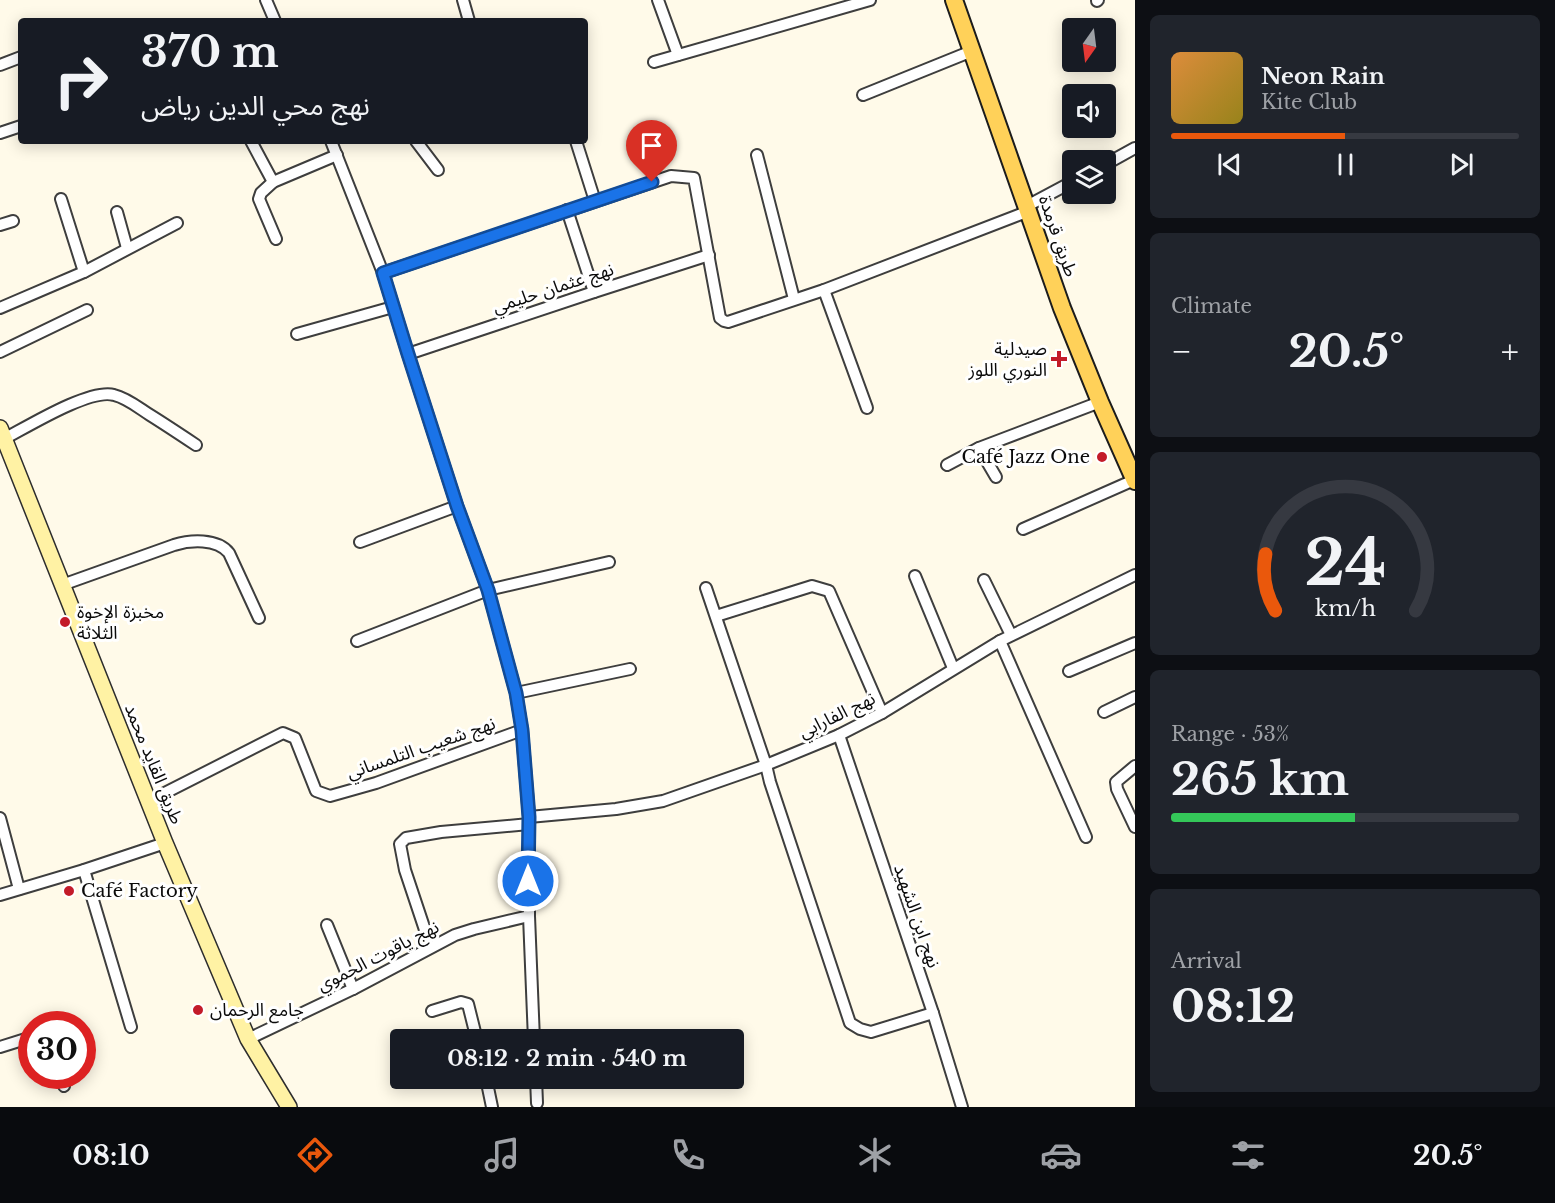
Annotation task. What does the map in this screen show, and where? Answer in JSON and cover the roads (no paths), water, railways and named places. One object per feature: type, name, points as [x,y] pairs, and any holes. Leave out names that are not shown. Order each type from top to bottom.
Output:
[{"type":"main road","name":"طريق قرمدة","points":[[954,0],[1062,308],[1135,481]]},
{"type":"main road","name":"طريق القايد محمد","points":[[3,440],[165,843],[248,1040],[288,1107]]},
{"type":"street","points":[[266,0],[274,18]]},
{"type":"street","points":[[463,0],[468,18]]},
{"type":"street","points":[[658,0],[678,55]]},
{"type":"street","points":[[654,62],[870,0]]},
{"type":"street","points":[[863,95],[972,51]]},
{"type":"street","points":[[0,65],[18,58]]},
{"type":"street","points":[[0,134],[18,127]]},
{"type":"street","points":[[253,144],[273,182]]},
{"type":"street","points":[[332,144],[383,273],[457,506],[488,590],[516,693],[522,730],[529,820],[529,915],[534,1029]]},
{"type":"street","points":[[418,144],[438,170]]},
{"type":"street","points":[[577,144],[595,201]]},
{"type":"street","points":[[1116,158],[1135,148]]},
{"type":"street","points":[[276,239],[259,199],[261,193],[273,182],[337,155]]},
{"type":"street","points":[[757,155],[794,300]]},
{"type":"street","points":[[383,273],[671,176],[694,178],[720,318],[728,322],[824,290],[1028,208],[1062,188]]},
{"type":"street","points":[[61,199],[84,272]]},
{"type":"street","points":[[567,210],[594,292]]},
{"type":"street","points":[[117,212],[127,248]]},
{"type":"street","points":[[0,225],[13,221]]},
{"type":"street","points":[[0,308],[84,272],[177,223]]},
{"type":"street","name":"نهج عثمان حليمي","points":[[408,354],[709,255]]},
{"type":"street","points":[[824,290],[867,408]]},
{"type":"street","points":[[297,334],[393,307]]},
{"type":"street","points":[[0,352],[87,310]]},
{"type":"street","points":[[3,440],[76,403],[96,395],[113,394],[196,445]]},
{"type":"street","points":[[947,465],[979,448],[1100,402]]},
{"type":"street","points":[[979,448],[996,477]]},
{"type":"street","points":[[1023,529],[1135,481]]},
{"type":"street","points":[[360,542],[457,506]]},
{"type":"street","points":[[62,585],[174,544],[189,542],[218,545],[229,553],[259,618]]},
{"type":"street","points":[[357,641],[488,590],[609,562]]},
{"type":"street","name":"نهج الفارابي","points":[[424,930],[405,870],[400,844],[406,838],[663,801],[766,765],[839,735],[882,713],[1011,635],[1135,575]]},
{"type":"street","points":[[915,576],[953,668]]},
{"type":"street","points":[[984,579],[1011,635]]},
{"type":"street","points":[[716,616],[812,586],[829,591],[882,713]]},
{"type":"street","points":[[705,588],[766,765],[850,1023],[872,1032],[933,1013]]},
{"type":"street","points":[[1000,641],[1086,837]]},
{"type":"street","points":[[1069,671],[1135,643]]},
{"type":"street","points":[[516,693],[630,669]]},
{"type":"street","points":[[1104,712],[1135,697]]},
{"type":"street","name":"نهج شعيب التلمساني","points":[[149,801],[283,732],[295,738],[316,791],[330,796],[376,783],[522,730]]},
{"type":"street","name":"نهج ابن الشهيد","points":[[839,735],[933,1013],[962,1107]]},
{"type":"street","points":[[1135,766],[1116,782],[1117,789],[1135,827]]},
{"type":"street","points":[[0,818],[19,889]]},
{"type":"street","points":[[0,895],[165,843]]},
{"type":"street","points":[[84,870],[131,1027]]},
{"type":"street","name":"نهج ياقوت الحموي","points":[[248,1040],[456,935],[529,915]]},
{"type":"street","points":[[327,925],[353,989]]},
{"type":"street","points":[[432,1011],[461,1002],[468,1004],[474,1029]]},
{"type":"street","points":[[0,1047],[18,1041]]},
{"type":"street","points":[[488,1089],[492,1107]]},
{"type":"street","points":[[535,1106],[536,1089]]},
{"type":"place","name":"صيدلية النوري اللوز","points":[[1059,359]]},
{"type":"place","name":"Café Jazz One","points":[[1102,457]]},
{"type":"place","name":"مخبزة الإخوة الثلاثة","points":[[65,622]]},
{"type":"place","name":"Café Factory","points":[[69,891]]},
{"type":"place","name":"جامع الرحمان","points":[[198,1010]]}]
